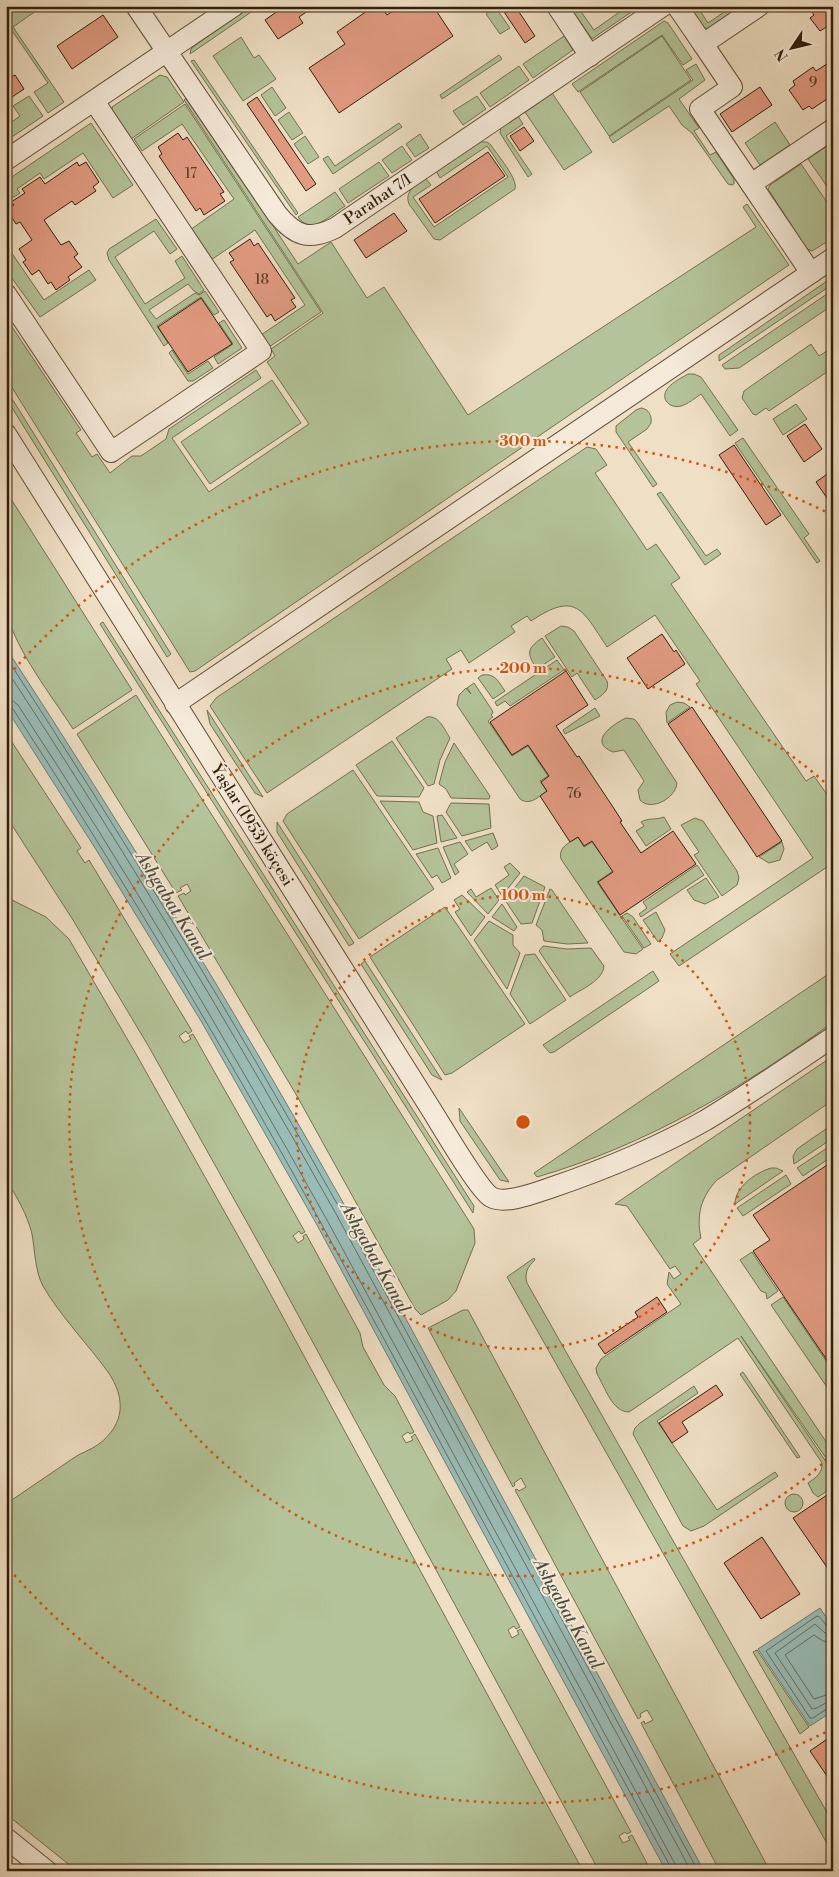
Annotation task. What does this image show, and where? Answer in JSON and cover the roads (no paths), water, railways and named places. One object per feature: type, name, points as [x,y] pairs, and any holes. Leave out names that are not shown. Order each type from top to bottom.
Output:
[{"type":"street","name":"Parahat 7/1","points":[[136,6],[277,214],[293,231],[307,236],[326,233],[335,228],[663,6]]},
{"type":"street","points":[[6,160],[234,6]]},
{"type":"street","points":[[557,6],[590,56]]},
{"type":"street","points":[[677,6],[732,88],[700,109],[811,273]]},
{"type":"street","points":[[703,44],[759,6]]},
{"type":"street","points":[[6,294],[112,452],[261,351],[94,101]]},
{"type":"street","points":[[751,184],[833,129]]},
{"type":"street","points":[[175,704],[833,258]]},
{"type":"street","name":"Ýaşlar (1953) köçesi","points":[[6,434],[472,1172],[490,1196],[497,1200],[510,1199],[536,1192],[609,1166],[675,1136],[753,1091],[833,1037]]},
{"type":"street","points":[[6,1838],[47,1871]]},
{"type":"water","points":[[6,648],[180,924],[305,1135],[704,1871],[666,1871],[317,1225],[201,1021],[95,848],[6,708]]},
{"type":"water","points":[[820,1608],[833,1627],[833,1711],[810,1726],[758,1649]]},
{"type":"water label","name":"Ashgabat Kanal","points":[[173,906]]},
{"type":"water label","name":"Ashgabat Kanal","points":[[375,1258]]},
{"type":"water label","name":"Ashgabat Kanal","points":[[568,1614]]}]
